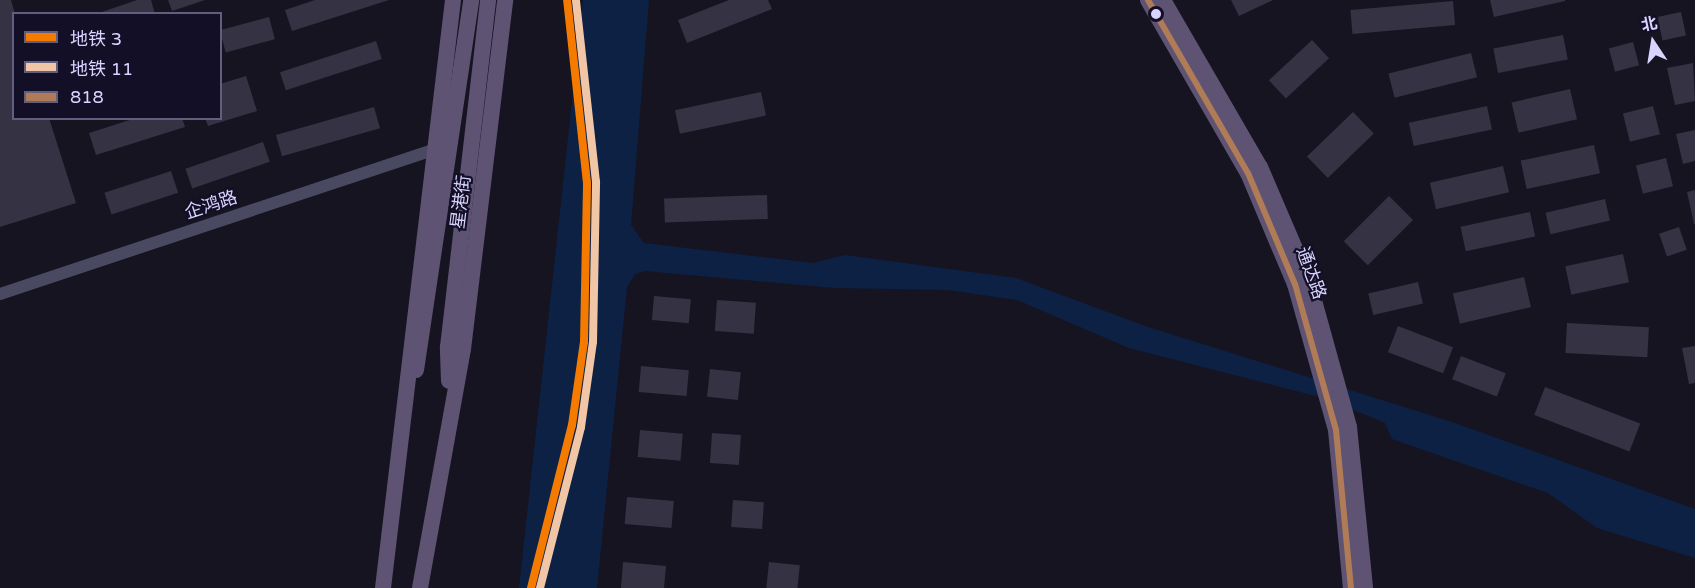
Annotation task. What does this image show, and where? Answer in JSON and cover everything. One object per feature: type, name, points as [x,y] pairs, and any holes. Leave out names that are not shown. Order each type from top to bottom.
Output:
[{"type":"main road","name":"星港街","points":[[409,404],[409,337],[453,0]]},
{"type":"main road","name":"星港街","points":[[383,588],[471,0]]},
{"type":"main road","name":"星港街","points":[[450,408],[448,347],[489,0]]},
{"type":"main road","name":"星港街","points":[[420,588],[450,408],[463,349],[505,0]]},
{"type":"main road","name":"通达路","points":[[1148,0],[1266,211],[1345,408],[1359,494],[1365,588]]},
{"type":"main road","name":"通达路","points":[[1164,0],[1279,206],[1332,379],[1330,401],[1346,495],[1351,588]]},
{"type":"street","name":"企鸿路","points":[[0,294],[434,150]]},
{"type":"water","points":[[583,0],[649,0],[631,225],[644,243],[813,263],[845,255],[1016,278],[1145,326],[1452,422],[1695,509],[1695,558],[1597,528],[1548,493],[1392,439],[1385,423],[1327,399],[1129,348],[1017,300],[948,290],[835,288],[645,271],[635,274],[627,287],[597,588],[519,588]]},
{"type":"building","points":[[0,0],[11,0],[14,12],[12,12],[12,120],[50,120],[76,203],[0,227]]},
{"type":"building","points":[[137,0],[151,0],[154,12],[102,12]]},
{"type":"building","points":[[168,0],[205,0],[172,11]]},
{"type":"building","points":[[315,0],[389,0],[292,31],[285,10]]},
{"type":"building","points":[[729,0],[768,0],[772,9],[687,43],[678,20]]},
{"type":"building","points":[[1231,0],[1273,0],[1239,16]]},
{"type":"building","points":[[1490,0],[1565,0],[1565,1],[1494,17]]},
{"type":"building","points":[[1453,1],[1455,25],[1352,34],[1350,10]]},
{"type":"building","points":[[1681,12],[1686,35],[1663,40],[1658,17]]},
{"type":"building","points":[[269,17],[275,39],[226,52],[222,30]]},
{"type":"building","points":[[1563,35],[1568,60],[1498,73],[1493,49]]},
{"type":"building","points":[[1312,40],[1329,58],[1286,99],[1269,80]]},
{"type":"building","points":[[376,41],[382,59],[286,90],[280,72]]},
{"type":"building","points":[[1633,42],[1639,65],[1615,72],[1609,48]]},
{"type":"building","points":[[1471,53],[1477,77],[1395,98],[1389,74]]},
{"type":"building","points":[[1693,63],[1695,101],[1675,105],[1667,68]]},
{"type":"building","points":[[246,76],[257,111],[208,126],[206,120],[222,120],[222,83]]},
{"type":"building","points":[[1570,89],[1577,119],[1519,133],[1512,102]]},
{"type":"building","points":[[761,92],[766,115],[680,134],[675,110]]},
{"type":"building","points":[[1487,106],[1492,129],[1414,146],[1409,123]]},
{"type":"building","points":[[1653,106],[1660,134],[1630,142],[1623,113]]},
{"type":"building","points":[[374,107],[380,128],[282,156],[276,135]]},
{"type":"building","points":[[1353,112],[1374,134],[1328,178],[1307,156]]},
{"type":"building","points":[[130,120],[183,120],[185,127],[96,155],[89,133]]},
{"type":"building","points":[[1695,130],[1695,161],[1683,164],[1676,134]]},
{"type":"building","points":[[263,142],[270,162],[192,189],[185,169]]},
{"type":"building","points":[[1594,145],[1600,173],[1527,189],[1521,161]]},
{"type":"building","points":[[1666,158],[1673,186],[1643,194],[1636,165]]},
{"type":"building","points":[[1503,166],[1509,192],[1436,209],[1430,183]]},
{"type":"building","points":[[171,171],[178,193],[112,215],[104,193]]},
{"type":"building","points":[[1695,190],[1695,224],[1694,224],[1687,192]]},
{"type":"building","points":[[767,195],[768,219],[665,223],[664,199]]},
{"type":"building","points":[[1389,196],[1413,220],[1368,265],[1344,241]]},
{"type":"building","points":[[1605,199],[1610,220],[1551,234],[1546,213]]},
{"type":"building","points":[[1530,212],[1535,236],[1466,251],[1461,227]]},
{"type":"building","points":[[1679,227],[1687,250],[1667,257],[1659,234]]},
{"type":"building","points":[[1623,254],[1629,282],[1571,295],[1565,266]]},
{"type":"building","points":[[1524,277],[1531,307],[1460,324],[1453,293]]},
{"type":"building","points":[[1418,282],[1423,303],[1373,315],[1368,293]]},
{"type":"building","points":[[654,296],[691,299],[689,323],[652,320]]},
{"type":"building","points":[[717,300],[756,303],[754,334],[715,331]]},
{"type":"building","points":[[1567,323],[1649,327],[1647,357],[1565,353]]},
{"type":"building","points":[[1398,326],[1453,347],[1443,373],[1388,352]]},
{"type":"building","points":[[1695,346],[1695,383],[1689,384],[1682,348]]},
{"type":"building","points":[[1461,356],[1506,373],[1497,397],[1452,379]]},
{"type":"building","points":[[641,366],[689,370],[687,396],[639,392]]},
{"type":"building","points":[[710,369],[741,372],[738,400],[707,397]]},
{"type":"building","points":[[1545,387],[1640,424],[1629,452],[1534,415]]},
{"type":"building","points":[[640,430],[683,434],[680,461],[638,457]]},
{"type":"building","points":[[712,433],[741,435],[739,465],[710,463]]},
{"type":"building","points":[[627,497],[674,501],[671,528],[625,524]]},
{"type":"building","points":[[733,500],[764,502],[762,529],[731,527]]},
{"type":"building","points":[[623,562],[666,566],[664,588],[621,588]]},
{"type":"building","points":[[769,562],[800,565],[797,588],[766,588]]},
{"type":"metro line","name":"3","points":[[531,588],[572,425],[584,342],[587,183],[567,0]]},
{"type":"metro line","name":"11","points":[[540,588],[581,427],[593,342],[596,182],[576,0]]},
{"type":"transit line","name":"818","points":[[1148,0],[1248,173],[1295,284],[1336,430],[1351,588]]}]
